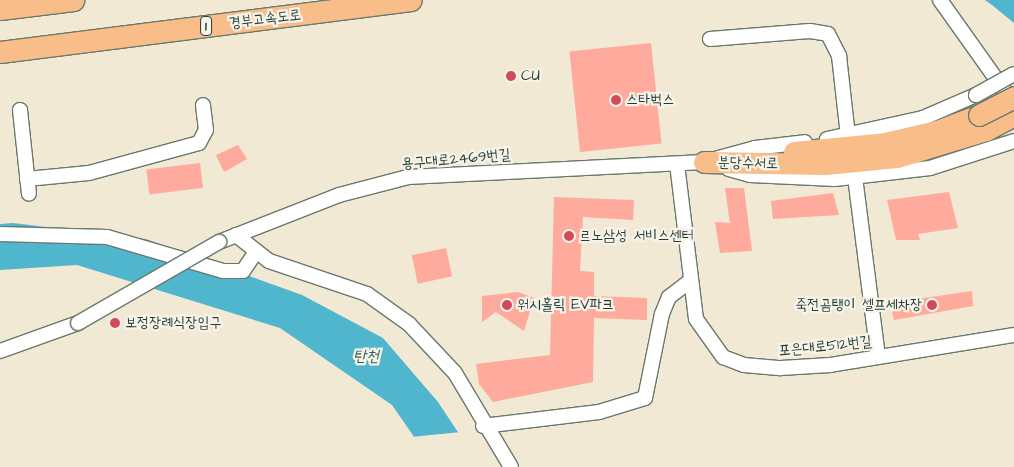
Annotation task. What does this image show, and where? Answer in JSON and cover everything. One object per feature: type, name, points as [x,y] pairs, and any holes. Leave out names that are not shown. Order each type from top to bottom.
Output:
[{"type":"highway","points":[[0,9],[73,0]]},
{"type":"highway","name":"경부고속도로","points":[[0,52],[411,0]]},
{"type":"highway","name":"분당수서로","points":[[704,162],[885,143],[937,131],[1014,97]]},
{"type":"highway","name":"분당수서로","points":[[980,113],[1014,115]]},
{"type":"street","points":[[940,0],[1014,104]]},
{"type":"street","points":[[710,40],[810,31],[828,34],[839,56],[848,136]]},
{"type":"street","points":[[704,162],[755,148],[848,136],[922,118],[980,113],[1014,74]]},
{"type":"street","points":[[27,179],[89,173],[199,143],[206,130],[203,105]]},
{"type":"street","points":[[20,110],[29,194]]},
{"type":"street","points":[[704,162],[750,175],[855,177],[930,168],[1001,148],[1014,141]]},
{"type":"street","name":"용구대로2469번길","points":[[0,351],[78,323],[219,242],[339,195],[408,177],[704,162]]},
{"type":"street","name":"포은대로512번길","points":[[677,164],[689,282],[696,319],[709,342],[723,356],[744,365],[780,368],[878,357],[1014,335]]},
{"type":"street","points":[[855,177],[878,357]]},
{"type":"street","points":[[0,234],[107,237],[223,271],[243,271],[256,253]]},
{"type":"street","points":[[236,235],[256,253],[386,305],[455,373],[483,426],[511,467]]},
{"type":"street","points":[[483,426],[599,412],[645,398],[662,314],[669,297],[689,282]]},
{"type":"water","points":[[985,0],[1014,0],[1014,23],[992,5]]},
{"type":"water","name":"탄천","points":[[13,223],[146,239],[302,295],[383,338],[438,402],[481,467],[435,467],[392,405],[280,328],[77,265],[0,270],[0,224]]},
{"type":"pier","points":[[461,432],[484,467],[432,467],[411,437]]},
{"type":"building","name":"스타벅스","points":[[651,43],[662,143],[580,152],[569,52]]},
{"type":"building","points":[[238,145],[247,159],[224,172],[216,155]]},
{"type":"building","points":[[200,163],[203,188],[149,194],[146,170]]},
{"type":"building","points":[[725,188],[744,188],[752,251],[720,253],[715,222],[730,223]]},
{"type":"building","points":[[949,192],[958,228],[918,234],[920,240],[896,240],[887,200]]},
{"type":"building","points":[[833,193],[839,215],[773,219],[771,201]]},
{"type":"building","points":[[554,197],[634,200],[633,220],[583,217],[580,271],[594,272],[594,296],[647,298],[647,320],[594,318],[593,382],[493,402],[479,384],[476,364],[550,355]]},
{"type":"building","points":[[446,248],[452,276],[418,284],[412,255]]},
{"type":"building","name":"죽전곰탱이 셀프세차장","points":[[972,291],[973,306],[894,320],[890,303]]},
{"type":"building","name":"워시홀릭 EV파크","points":[[518,292],[534,298],[524,331],[496,312],[482,322],[482,296]]},
{"type":"place","name":"CU","points":[[511,76]]},
{"type":"place","name":"스타벅스","points":[[616,100]]},
{"type":"place","name":"르노삼성 서비스센터","points":[[569,236]]},
{"type":"place","name":"워시홀릭 EV파크","points":[[507,305]]},
{"type":"place","name":"죽전곰탱이 셀프세차장","points":[[932,305]]},
{"type":"place","name":"보정장례식장입구","points":[[115,323]]}]
